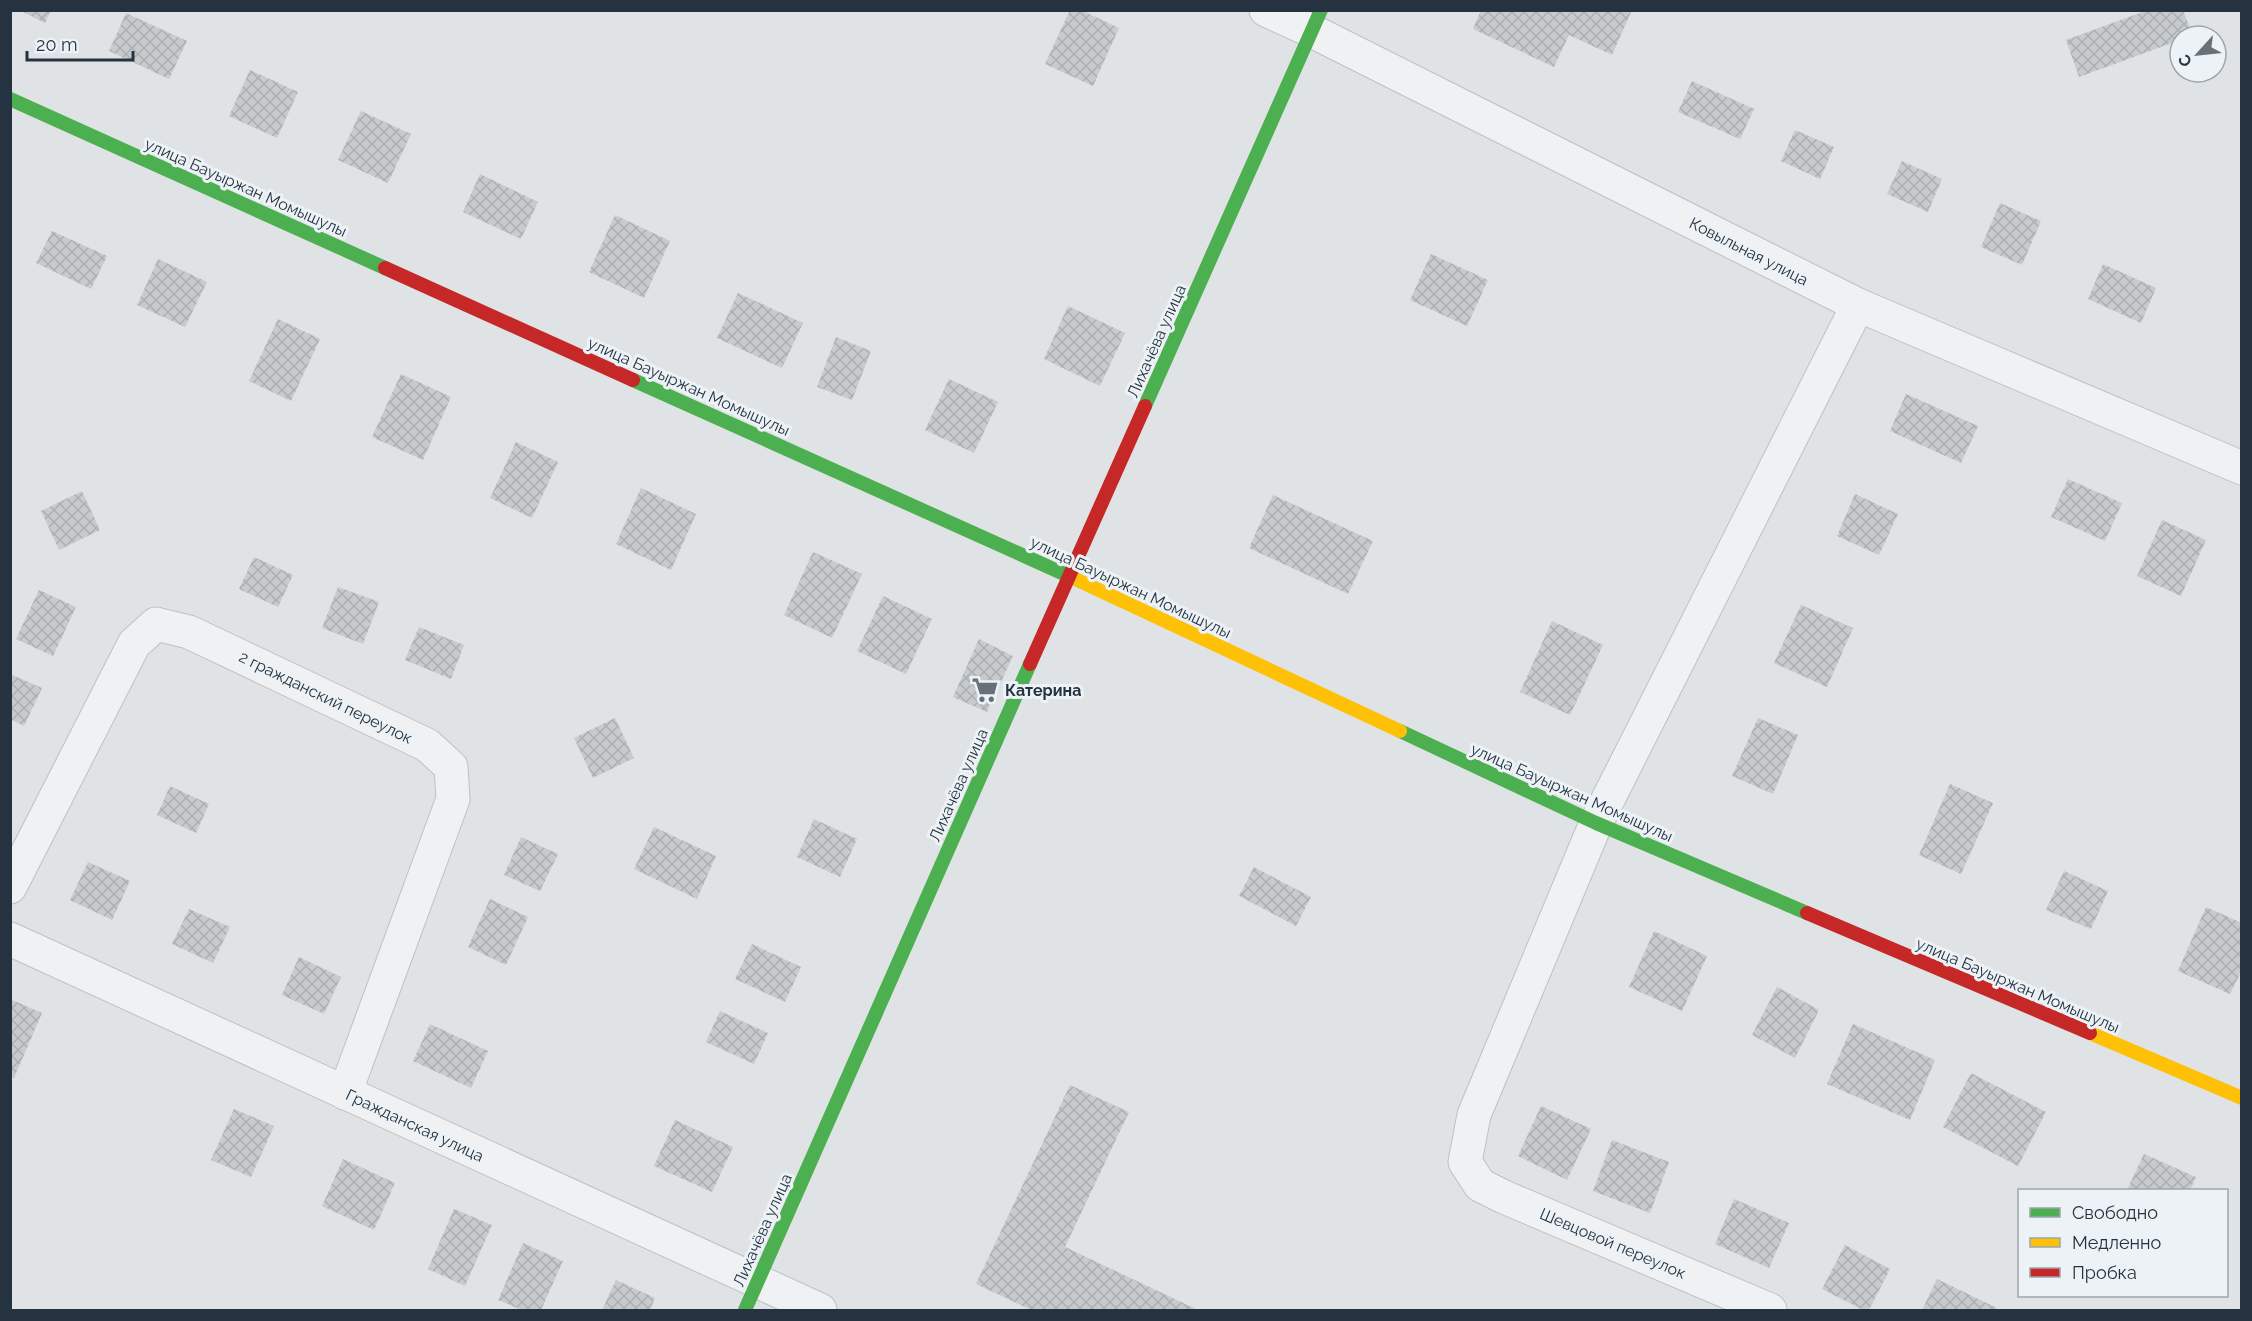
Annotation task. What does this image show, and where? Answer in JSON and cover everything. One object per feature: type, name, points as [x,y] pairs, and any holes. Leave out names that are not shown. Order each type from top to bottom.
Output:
[{"type":"street","name":"Ковыльная улица","points":[[1266,10],[1317,21],[1858,305],[2241,468]]},
{"type":"street","name":"Лихачёва улица","points":[[751,1296],[1317,21]]},
{"type":"street","name":"улица Бауыржан Момышулы","points":[[10,99],[1069,576],[1596,823],[2241,1098]]},
{"type":"street","points":[[1596,823],[1858,305]]},
{"type":"street","name":"2 гражданский переулок","points":[[10,887],[134,644],[156,624],[189,632],[427,745],[451,767],[453,799],[345,1093]]},
{"type":"street","name":"Шевцовой переулок","points":[[1596,823],[1474,1115],[1465,1162],[1480,1185],[1504,1197],[1770,1311]]},
{"type":"street","name":"Гражданская улица","points":[[10,939],[345,1093],[751,1296],[820,1311]]},
{"type":"building","points":[[19,10],[51,10],[45,23]]},
{"type":"building","points":[[1070,10],[1081,10],[1119,28],[1093,86],[1045,64]]},
{"type":"building","points":[[1481,10],[1632,10],[1612,55],[1569,35],[1554,67],[1473,29]]},
{"type":"building","points":[[2148,10],[2183,10],[2188,24],[2168,24],[2168,44],[2079,77],[2066,40]]},
{"type":"building","points":[[126,13],[187,41],[169,79],[109,51]]},
{"type":"building","points":[[250,70],[298,92],[277,138],[229,116]]},
{"type":"building","points":[[1692,81],[1754,109],[1740,139],[1678,112]]},
{"type":"building","points":[[361,111],[411,134],[388,183],[338,160]]},
{"type":"building","points":[[1795,130],[1834,147],[1820,179],[1781,161]]},
{"type":"building","points":[[1902,161],[1942,179],[1928,212],[1887,194]]},
{"type":"building","points":[[480,174],[538,202],[521,239],[463,212]]},
{"type":"building","points":[[2000,203],[2041,221],[2022,265],[1981,247]]},
{"type":"building","points":[[615,215],[670,241],[644,298],[589,272]]},
{"type":"building","points":[[52,231],[107,256],[91,289],[36,263]]},
{"type":"building","points":[[1431,254],[1488,280],[1467,326],[1410,300]]},
{"type":"building","points":[[158,259],[207,282],[185,327],[137,305]]},
{"type":"building","points":[[2103,264],[2156,288],[2141,323],[2088,299]]},
{"type":"building","points":[[738,293],[803,323],[782,368],[717,338]]},
{"type":"building","points":[[1068,306],[1125,333],[1100,386],[1044,359]]},
{"type":"building","points":[[278,319],[320,339],[291,401],[249,381]]},
{"type":"building","points":[[836,337],[871,351],[852,400],[817,387]]},
{"type":"building","points":[[401,374],[451,397],[423,460],[372,437]]},
{"type":"building","points":[[949,379],[998,402],[974,453],[925,430]]},
{"type":"building","points":[[1906,394],[1978,426],[1961,463],[1890,431]]},
{"type":"building","points":[[516,442],[558,462],[532,518],[490,498]]},
{"type":"building","points":[[2068,479],[2122,503],[2105,541],[2051,517]]},
{"type":"building","points":[[641,488],[696,514],[671,570],[616,544]]},
{"type":"building","points":[[82,491],[100,530],[59,550],[41,511]]},
{"type":"building","points":[[1855,494],[1898,514],[1879,555],[1837,536]]},
{"type":"building","points":[[1273,495],[1373,541],[1348,594],[1249,548]]},
{"type":"building","points":[[2162,520],[2206,540],[2181,596],[2137,576]]},
{"type":"building","points":[[813,552],[862,574],[832,638],[784,615]]},
{"type":"building","points":[[254,557],[293,575],[278,607],[239,589]]},
{"type":"building","points":[[338,587],[379,602],[363,644],[322,628]]},
{"type":"building","points":[[39,590],[76,607],[53,656],[16,639]]},
{"type":"building","points":[[883,596],[932,619],[906,674],[857,651]]},
{"type":"building","points":[[1801,605],[1853,628],[1827,687],[1774,663]]},
{"type":"building","points":[[1552,621],[1603,645],[1570,715],[1520,692]]},
{"type":"building","points":[[419,627],[464,645],[451,679],[405,660]]},
{"type":"building","points":[[979,639],[1013,656],[987,712],[953,697]]},
{"type":"building","points":[[10,674],[42,688],[24,726],[10,719]]},
{"type":"building","points":[[615,718],[634,758],[593,778],[574,738]]},
{"type":"building","points":[[1758,718],[1798,735],[1773,794],[1732,776]]},
{"type":"building","points":[[1950,784],[1993,803],[1961,874],[1919,855]]},
{"type":"building","points":[[170,786],[209,804],[196,833],[157,815]]},
{"type":"building","points":[[814,819],[857,839],[840,877],[797,857]]},
{"type":"building","points":[[654,827],[716,856],[697,899],[634,869]]},
{"type":"building","points":[[521,837],[558,854],[540,891],[504,875]]},
{"type":"building","points":[[88,862],[130,881],[112,920],[70,900]]},
{"type":"building","points":[[1254,867],[1311,897],[1296,926],[1239,896]]},
{"type":"building","points":[[2064,871],[2108,891],[2091,929],[2046,910]]},
{"type":"building","points":[[490,899],[528,917],[506,965],[468,947]]},
{"type":"building","points":[[2206,907],[2242,923],[2242,970],[2230,994],[2178,971]]},
{"type":"building","points":[[189,909],[230,927],[213,963],[172,944]]},
{"type":"building","points":[[1654,931],[1707,956],[1682,1011],[1629,987]]},
{"type":"building","points":[[752,944],[801,967],[785,1002],[735,979]]},
{"type":"building","points":[[299,957],[341,977],[324,1014],[282,995]]},
{"type":"building","points":[[1777,987],[1819,1010],[1795,1058],[1752,1035]]},
{"type":"building","points":[[10,999],[42,1013],[14,1078],[10,1076]]},
{"type":"building","points":[[720,1011],[768,1033],[754,1064],[706,1042]]},
{"type":"building","points":[[430,1024],[488,1051],[471,1088],[413,1061]]},
{"type":"building","points":[[1853,1024],[1935,1060],[1910,1120],[1827,1084]]},
{"type":"building","points":[[1971,1073],[2046,1112],[2018,1166],[1943,1127]]},
{"type":"building","points":[[1070,1085],[1129,1112],[1065,1247],[1198,1310],[1031,1310],[976,1284]]},
{"type":"building","points":[[1541,1106],[1591,1129],[1567,1180],[1518,1156]]},
{"type":"building","points":[[234,1109],[274,1126],[251,1177],[211,1160]]},
{"type":"building","points":[[675,1120],[733,1147],[712,1192],[654,1166]]},
{"type":"building","points":[[1612,1140],[1669,1162],[1650,1213],[1593,1191]]},
{"type":"building","points":[[2144,1154],[2196,1177],[2190,1189],[2127,1189]]},
{"type":"building","points":[[343,1159],[395,1183],[374,1230],[322,1206]]},
{"type":"building","points":[[1734,1199],[1789,1223],[1769,1268],[1715,1244]]},
{"type":"building","points":[[454,1209],[492,1225],[465,1286],[428,1269]]},
{"type":"building","points":[[523,1243],[563,1261],[541,1310],[522,1310],[498,1300]]},
{"type":"building","points":[[1845,1245],[1890,1269],[1869,1310],[1863,1310],[1822,1289]]},
{"type":"building","points":[[1937,1279],[1997,1308],[1995,1310],[1922,1310]]},
{"type":"building","points":[[616,1280],[655,1298],[650,1310],[602,1310]]},
{"type":"traffic: fast","points":[[1145,406],[1321,10]]},
{"type":"traffic: fast","points":[[10,99],[385,268]]},
{"type":"traffic: fast","points":[[633,380],[1071,577]]},
{"type":"traffic: fast","points":[[745,1310],[1030,664]]},
{"type":"traffic: fast","points":[[1400,731],[1596,823],[1807,913]]},
{"type":"traffic: slow","points":[[1071,577],[1400,731]]},
{"type":"traffic: slow","points":[[2090,1033],[2242,1098]]},
{"type":"traffic: jam","points":[[385,268],[633,380]]},
{"type":"traffic: jam","points":[[1030,664],[1145,406]]},
{"type":"traffic: jam","points":[[1807,913],[2090,1033]]},
{"type":"place","name":"Катерина","points":[[985,690]]}]
